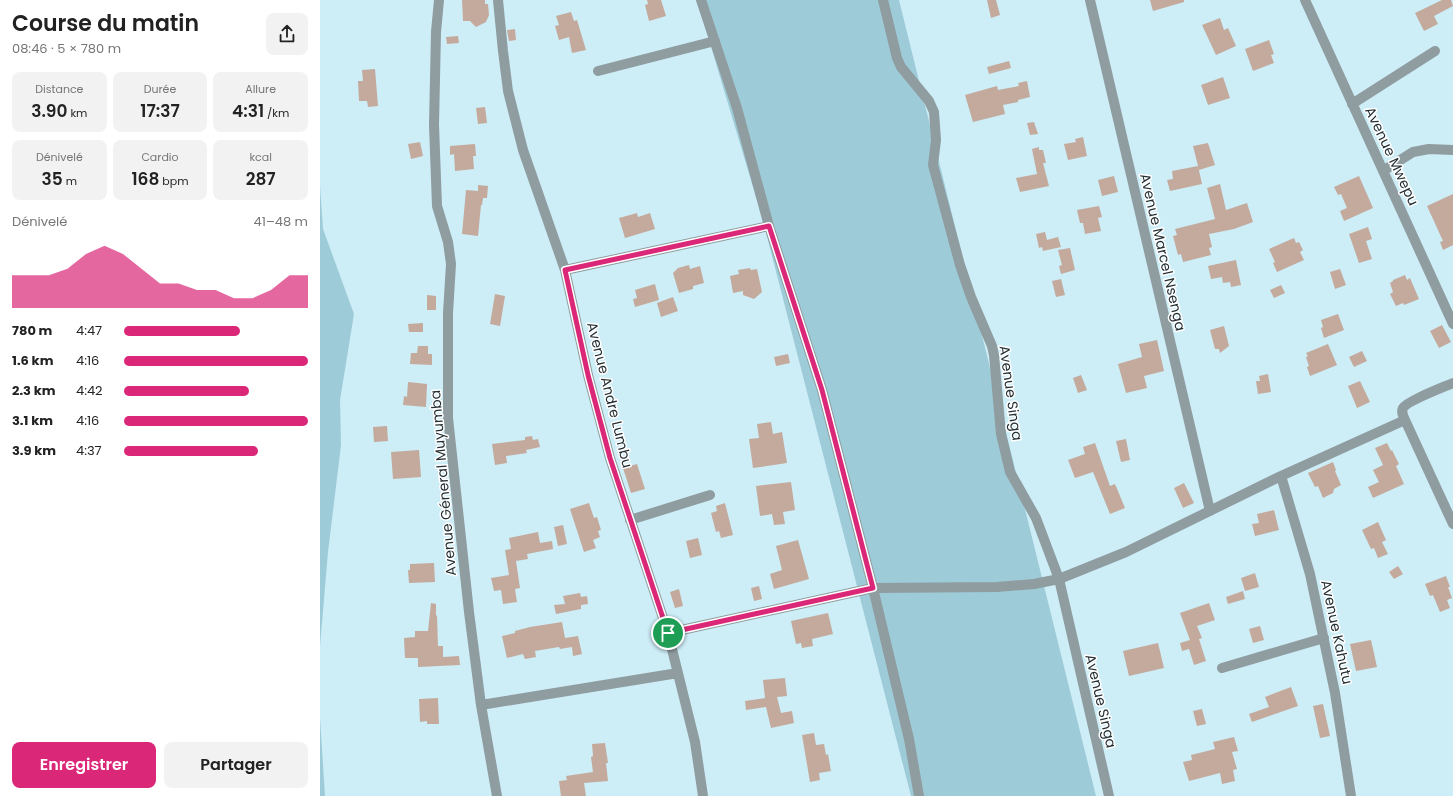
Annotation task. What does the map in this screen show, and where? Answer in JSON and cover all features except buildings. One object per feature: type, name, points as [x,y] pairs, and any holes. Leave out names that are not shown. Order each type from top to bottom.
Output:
[{"type":"street","name":"Avenue Géneral Muyumba","points":[[439,0],[435,40],[434,125],[438,206],[450,252],[451,264],[448,313],[448,418],[468,612],[481,704],[497,796]]},
{"type":"street","name":"Avenue Andre Lumbu","points":[[498,0],[508,91],[523,150],[565,270],[588,375],[606,443],[668,633],[695,742],[703,796]]},
{"type":"street","points":[[701,0],[737,108],[769,226],[822,390],[873,588],[909,739],[919,796]]},
{"type":"street","name":"Avenue Singa","points":[[883,0],[897,58],[901,67],[929,101],[934,112],[936,140],[933,156],[934,165],[960,265],[971,298],[992,346],[1001,434],[1010,472],[1036,518],[1059,579],[1109,796]]},
{"type":"street","name":"Avenue Marcel Nsenga","points":[[1090,0],[1210,511]]},
{"type":"street","name":"Avenue Mwepu","points":[[1305,0],[1453,324]]},
{"type":"street","points":[[598,70],[715,41]]},
{"type":"street","points":[[1352,104],[1435,51]]},
{"type":"street","points":[[1383,171],[1413,152],[1429,149],[1453,150]]},
{"type":"street","points":[[565,270],[769,226]]},
{"type":"street","points":[[1453,383],[1406,404],[1402,414],[1453,524]]},
{"type":"street","points":[[668,633],[873,588],[997,587],[1039,584],[1059,579],[1126,552],[1281,476],[1404,420]]},
{"type":"street","name":"Avenue Kahutu","points":[[1281,476],[1310,574],[1336,693],[1352,796]]},
{"type":"street","points":[[630,520],[710,495]]},
{"type":"street","points":[[1222,668],[1324,638]]},
{"type":"street","points":[[481,704],[678,673]]},
{"type":"shaded area","points":[[697,0],[899,0],[1096,796],[911,796],[762,217]]},
{"type":"shaded area","points":[[320,186],[323,229],[354,314],[340,400],[341,445],[328,552],[320,646]]},
{"type":"shaded area","points":[[320,718],[325,796],[320,796]]},
{"type":"route","points":[[769,226],[822,390],[873,588],[668,633],[610,458],[588,375],[565,270],[769,226]]}]
